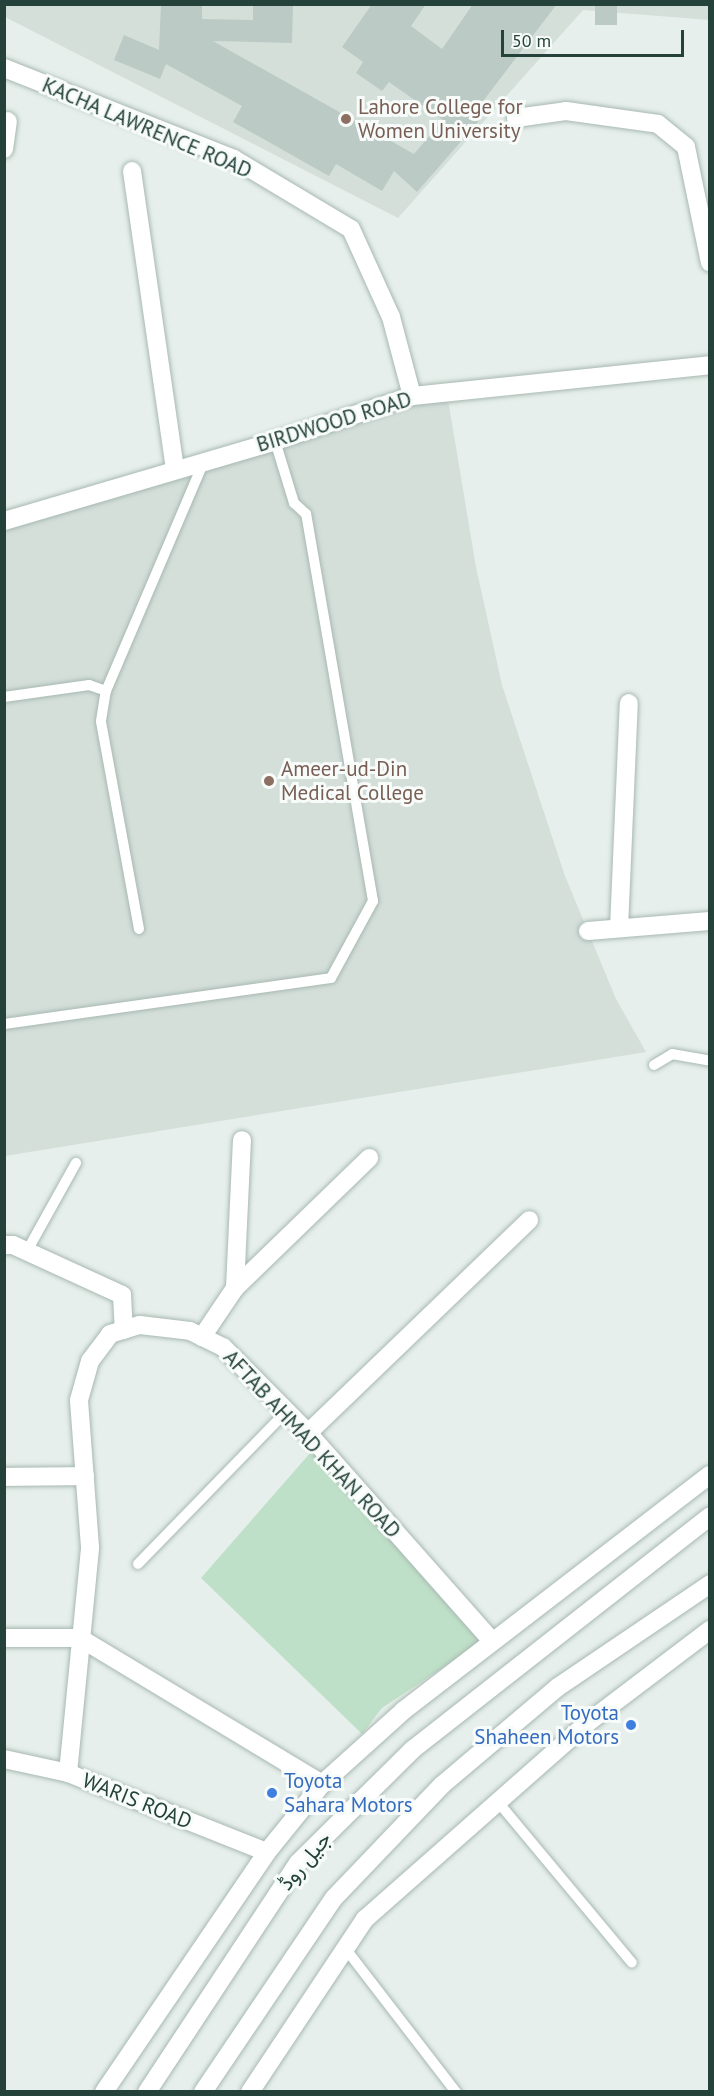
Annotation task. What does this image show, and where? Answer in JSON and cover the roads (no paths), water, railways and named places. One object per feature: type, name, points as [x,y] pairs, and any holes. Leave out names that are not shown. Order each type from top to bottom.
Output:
[{"type":"street","name":"KACHA LAWRENCE ROAD","points":[[4,68],[234,159],[351,229],[391,317],[412,396]]},
{"type":"street","points":[[516,118],[567,111],[658,123],[686,147],[710,263]]},
{"type":"street","points":[[4,150],[8,121]]},
{"type":"street","points":[[132,171],[175,469]]},
{"type":"street","name":"BIRDWOOD ROAD","points":[[4,521],[205,459],[275,441],[412,396],[710,365]]},
{"type":"street","points":[[619,928],[629,703]]},
{"type":"street","points":[[588,931],[710,921]]},
{"type":"street","points":[[235,1288],[242,1140]]},
{"type":"street","points":[[202,1337],[235,1288],[369,1158]]},
{"type":"street","points":[[308,1433],[529,1220]]},
{"type":"street","points":[[4,1245],[27,1251],[122,1295],[124,1330]]},
{"type":"street","name":"AFTAB AHMAD KHAN ROAD","points":[[68,1773],[90,1547],[79,1400],[90,1361],[110,1334],[140,1325],[190,1331],[223,1347],[308,1433],[492,1641]]},
{"type":"street","points":[[104,2091],[267,1852],[322,1784],[395,1718],[710,1475]]},
{"type":"street","points":[[4,1477],[85,1476]]},
{"type":"street","name":"جیل روڈ","points":[[147,2091],[298,1863],[412,1750],[710,1516]]},
{"type":"street","points":[[203,2091],[334,1898],[442,1785],[558,1687],[710,1584]]},
{"type":"street","points":[[250,2091],[365,1919],[586,1724],[710,1630]]},
{"type":"street","points":[[4,1638],[80,1638],[322,1784]]},
{"type":"street","name":"WARIS ROAD","points":[[4,1759],[68,1773],[267,1852]]},
{"type":"lane","points":[[4,1024],[331,978],[373,901],[306,514],[294,503],[275,441]]},
{"type":"lane","points":[[140,929],[101,722],[106,691],[205,459]]},
{"type":"lane","points":[[4,697],[89,685],[106,691]]},
{"type":"lane","points":[[654,1065],[672,1054],[710,1061]]},
{"type":"lane","points":[[27,1251],[76,1163]]},
{"type":"lane","points":[[138,1564],[287,1411]]},
{"type":"lane","points":[[498,1802],[632,1963]]},
{"type":"lane","points":[[345,1948],[456,2091]]},
{"type":"place","name":"Lahore College for Women University","points":[[346,119]]},
{"type":"place","name":"Ameer-ud-Din Medical College","points":[[269,781]]},
{"type":"place","name":"Toyota Shaheen Motors","points":[[631,1725]]},
{"type":"place","name":"Toyota Sahara Motors","points":[[272,1793]]}]
